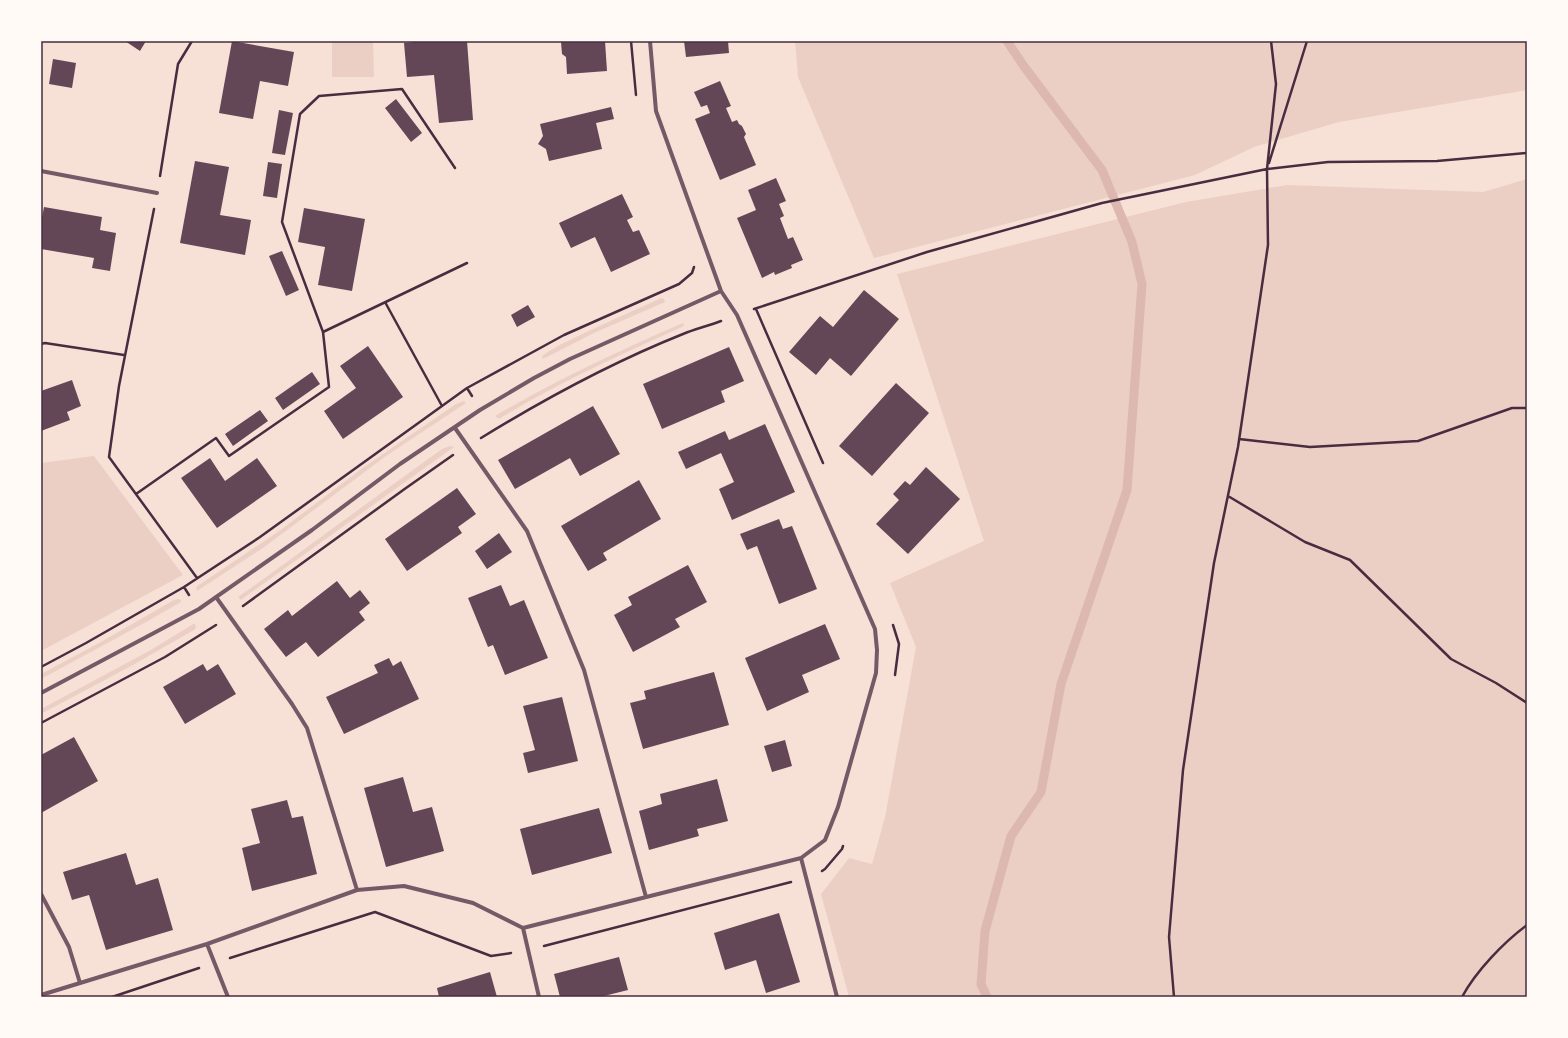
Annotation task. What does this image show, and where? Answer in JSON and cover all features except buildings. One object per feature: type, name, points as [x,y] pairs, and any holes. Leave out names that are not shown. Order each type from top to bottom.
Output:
[{"type":"street","points":[[41,996],[207,944],[357,890],[404,886],[473,903],[523,928],[801,858],[825,840],[838,807],[876,673],[877,650],[875,629],[737,315],[721,291],[656,111],[650,41]]},
{"type":"street","points":[[41,171],[157,193]]},
{"type":"street","points":[[41,693],[199,609],[312,530],[400,464],[480,410],[570,359],[721,291]]},
{"type":"street","points":[[455,428],[528,531],[584,670],[646,897]]},
{"type":"street","points":[[216,597],[292,704],[306,728],[357,890]]},
{"type":"street","points":[[801,858],[837,997]]},
{"type":"street","points":[[41,894],[70,947],[80,983]]},
{"type":"street","points":[[523,928],[539,997]]},
{"type":"street","points":[[207,944],[228,997]]},
{"type":"path","points":[[192,41],[178,64],[157,193],[124,355],[109,457],[197,578]]},
{"type":"path","points":[[631,41],[636,97]]},
{"type":"path","points":[[1174,997],[1169,936],[1183,770],[1214,563],[1239,439],[1268,245],[1267,169],[1276,84],[1271,41]]},
{"type":"path","points":[[1267,169],[1307,41]]},
{"type":"path","points":[[136,494],[216,438],[229,456],[329,387],[323,332],[282,222],[300,114],[320,96],[402,89],[455,168]]},
{"type":"path","points":[[41,723],[165,657],[229,616],[406,488],[503,424],[579,382],[681,334],[927,252],[1102,203],[1125,198],[1267,169],[1328,162],[1437,161],[1527,153]]},
{"type":"path","points":[[41,667],[184,587],[260,537],[467,388],[564,335],[679,284],[692,273],[695,262]]},
{"type":"path","points":[[323,332],[467,263]]},
{"type":"path","points":[[385,302],[442,406]]},
{"type":"path","points":[[756,309],[825,468]]},
{"type":"path","points":[[41,344],[45,343],[124,355]]},
{"type":"path","points":[[1239,439],[1310,447],[1418,441],[1512,408],[1527,408]]},
{"type":"path","points":[[1228,496],[1305,542],[1350,560],[1451,659],[1496,683],[1527,703]]},
{"type":"path","points":[[891,619],[899,644],[893,678]]},
{"type":"path","points":[[112,997],[375,912],[491,956],[528,950],[806,878],[825,869],[842,849],[844,842]]},
{"type":"path","points":[[1462,997],[1467,987],[1489,961],[1516,933],[1527,925]]},
{"type":"shaded area","points":[[332,41],[373,41],[374,77],[332,77]]},
{"type":"shaded area","points":[[795,41],[1527,41],[1527,90],[1339,122],[1254,147],[1195,175],[874,258],[798,77]]},
{"type":"shaded area","points":[[1527,179],[1527,997],[849,997],[821,894],[849,858],[872,864],[885,817],[916,647],[890,583],[984,541],[897,274],[1186,202],[1287,185],[1483,192]]},
{"type":"shaded area","points":[[661,298],[664,299],[665,302],[594,333],[543,359],[542,357],[548,352],[560,345]]},
{"type":"shaded area","points":[[683,323],[684,325],[682,327],[566,381],[499,419],[495,416],[588,366]]},
{"type":"shaded area","points":[[464,401],[466,403],[386,456],[263,548],[197,591],[196,587],[282,529],[364,467],[456,404]]},
{"type":"shaded area","points":[[450,446],[454,447],[241,600],[238,597],[442,449]]},
{"type":"shaded area","points":[[94,456],[183,575],[41,651],[41,463]]},
{"type":"shaded area","points":[[178,599],[181,600],[181,602],[41,679],[41,674]]},
{"type":"shaded area","points":[[195,623],[196,628],[194,630],[133,665],[41,714],[41,709],[149,651]]},
{"type":"waterway","points":[[987,997],[981,984],[985,931],[1011,836],[1041,792],[1061,684],[1127,490],[1142,284],[1132,242],[1102,170],[1023,65],[1007,41]]}]
